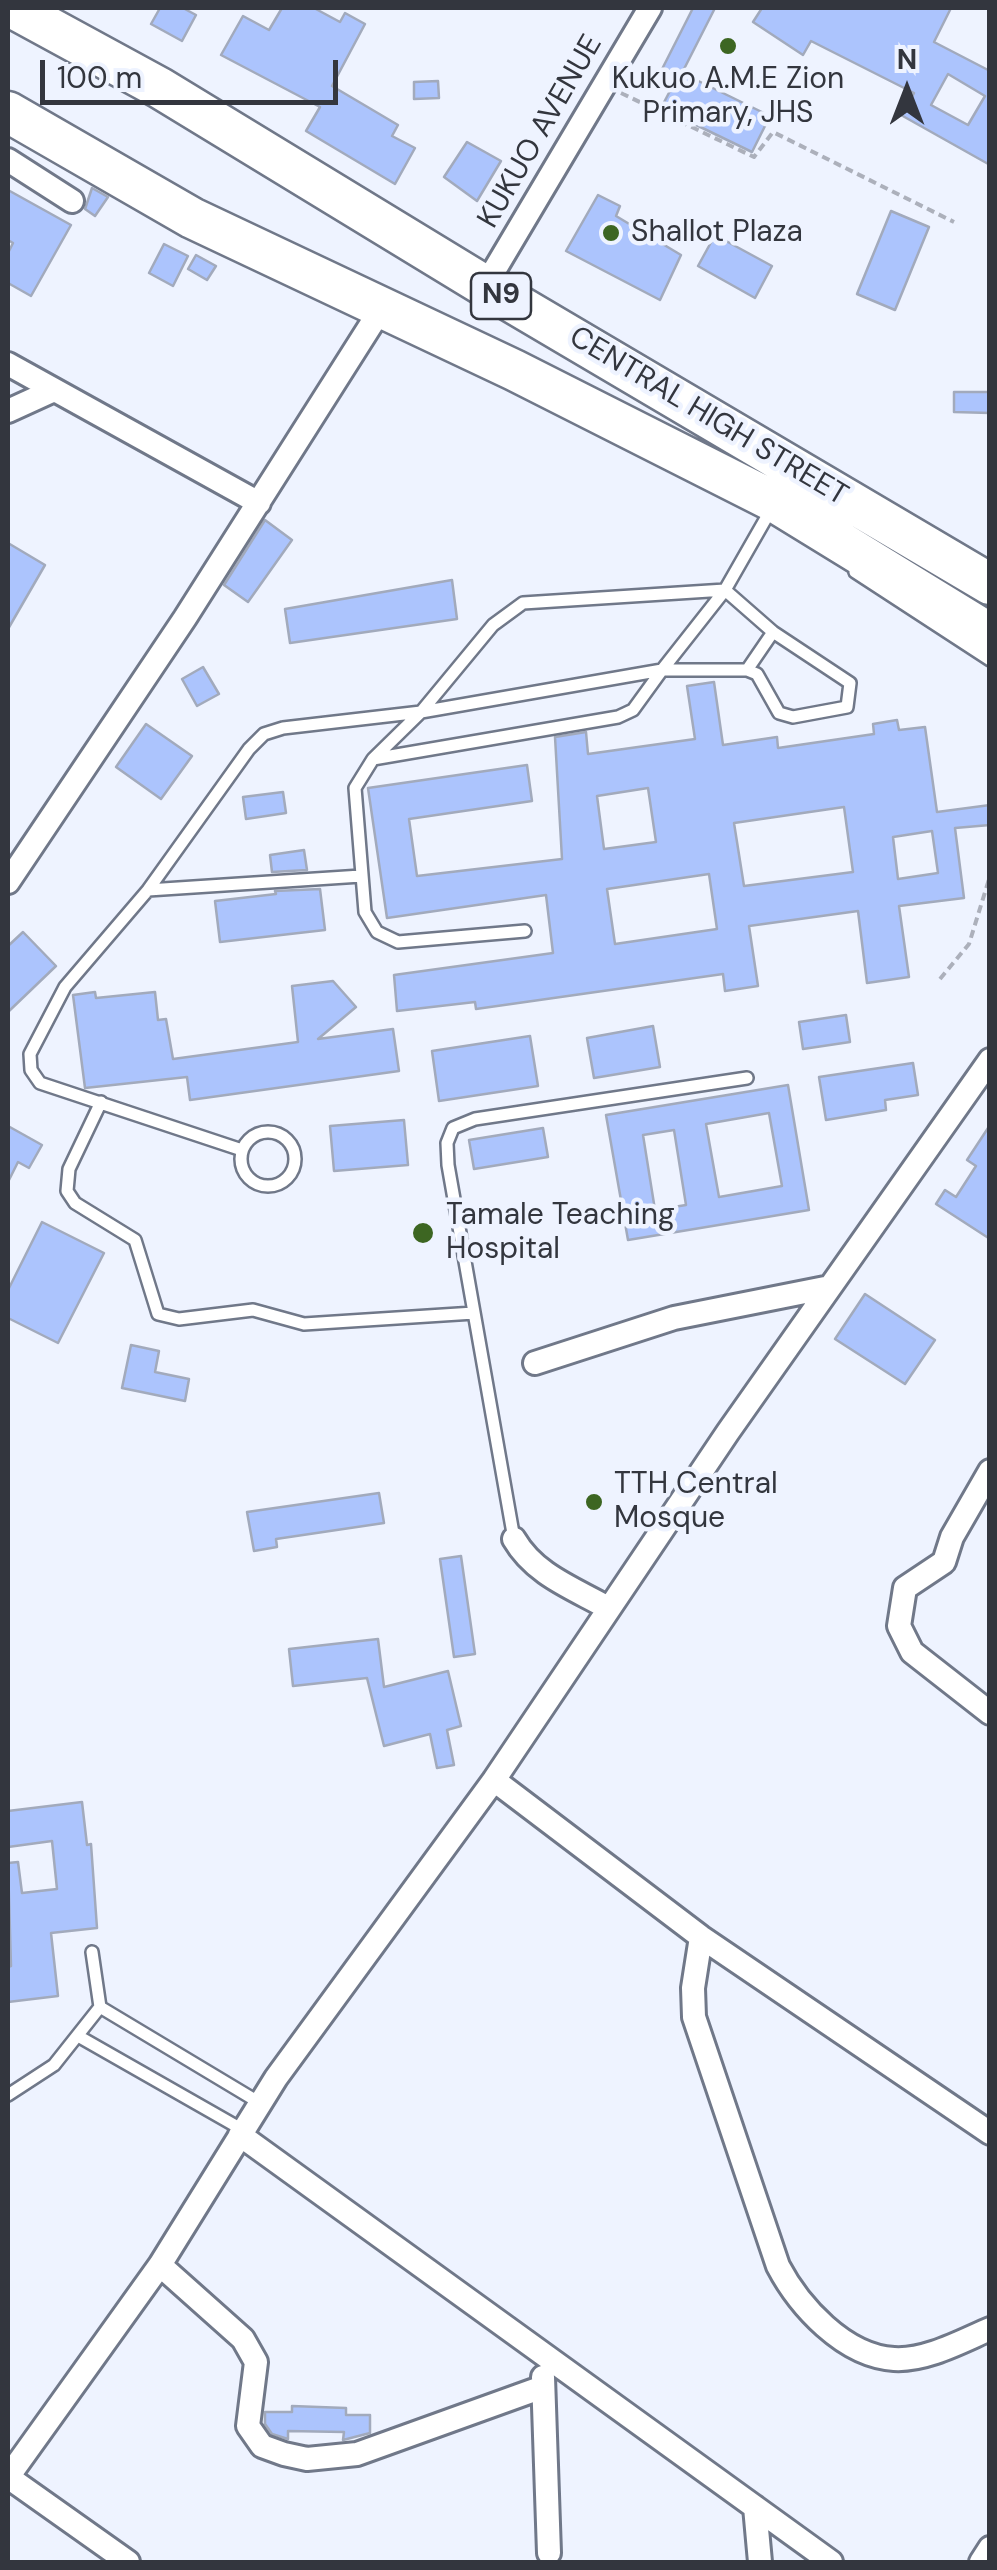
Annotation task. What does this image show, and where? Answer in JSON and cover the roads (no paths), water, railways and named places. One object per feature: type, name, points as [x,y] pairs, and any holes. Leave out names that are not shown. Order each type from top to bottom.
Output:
[{"type":"highway","name":"CENTRAL HIGH STREET","points":[[13,8],[160,88],[485,286],[990,584]]},
{"type":"highway","name":"CENTRAL HIGH STREET","points":[[8,112],[192,218],[514,370],[775,502],[990,634]]},
{"type":"street","name":"KUKUO AVENUE","points":[[485,286],[650,8]]},
{"type":"street","points":[[8,160],[72,201]]},
{"type":"street","points":[[8,882],[259,504],[382,310]]},
{"type":"street","points":[[8,364],[259,504]]},
{"type":"street","points":[[8,411],[54,390]]},
{"type":"street","points":[[128,2562],[8,2477],[160,2265],[260,2103],[494,1780],[608,1608],[990,1060]]},
{"type":"street","points":[[535,1363],[674,1318],[830,1287]]},
{"type":"street","points":[[990,1470],[952,1537],[944,1562],[905,1588],[899,1606],[903,1640],[912,1652],[990,1713]]},
{"type":"street","points":[[514,1539],[526,1560],[608,1608]]},
{"type":"street","points":[[494,1780],[701,1937],[990,2134]]},
{"type":"street","points":[[701,1937],[693,1988],[702,2046],[778,2266],[793,2295],[852,2344],[894,2359],[941,2350],[990,2329]]},
{"type":"street","points":[[242,2133],[831,2562]]},
{"type":"street","points":[[160,2265],[243,2339],[256,2362],[248,2426],[262,2446],[284,2454],[308,2459],[357,2454],[543,2387]]},
{"type":"street","points":[[544,2356],[549,2553]]},
{"type":"street","points":[[755,2508],[760,2562]]},
{"type":"street","points":[[981,2562],[990,2548]]},
{"type":"lane","points":[[373,760],[618,717],[633,710],[725,590],[775,502]]},
{"type":"lane","points":[[823,533],[844,563],[878,591],[990,660]]},
{"type":"lane","points":[[242,1150],[40,1083],[31,1070],[30,1054],[65,987],[148,890],[264,734],[421,712],[662,670],[747,670],[757,674],[779,713],[793,717],[847,707],[850,683],[773,632],[725,590],[523,603],[493,624],[421,712],[373,760],[355,788],[361,876],[376,932],[398,942],[525,931]]},
{"type":"lane","points":[[747,670],[773,632]]},
{"type":"lane","points":[[148,890],[361,876]]},
{"type":"lane","points":[[514,1539],[448,1165],[447,1143],[453,1128],[475,1118],[746,1078]]},
{"type":"lane","points":[[101,1102],[68,1170],[66,1191],[75,1203],[135,1240],[158,1314],[179,1319],[253,1310],[304,1324],[474,1312]]},
{"type":"lane","points":[[272,1132],[287,1139],[296,1163],[288,1178],[264,1186],[243,1172],[242,1150],[255,1135],[272,1132]]},
{"type":"lane","points":[[8,2095],[54,2065],[100,2007],[92,1952]]},
{"type":"lane","points":[[100,2007],[260,2103]]},
{"type":"lane","points":[[78,2036],[242,2133]]},
{"type":"place","name":"Kukuo A.M.E Zion Primary, JHS","points":[[728,46]]},
{"type":"place","name":"Shallot Plaza","points":[[611,233]]},
{"type":"place","name":"Tamale Teaching Hospital","points":[[423,1233]]},
{"type":"place","name":"TTH Central Mosque","points":[[594,1502]]}]
